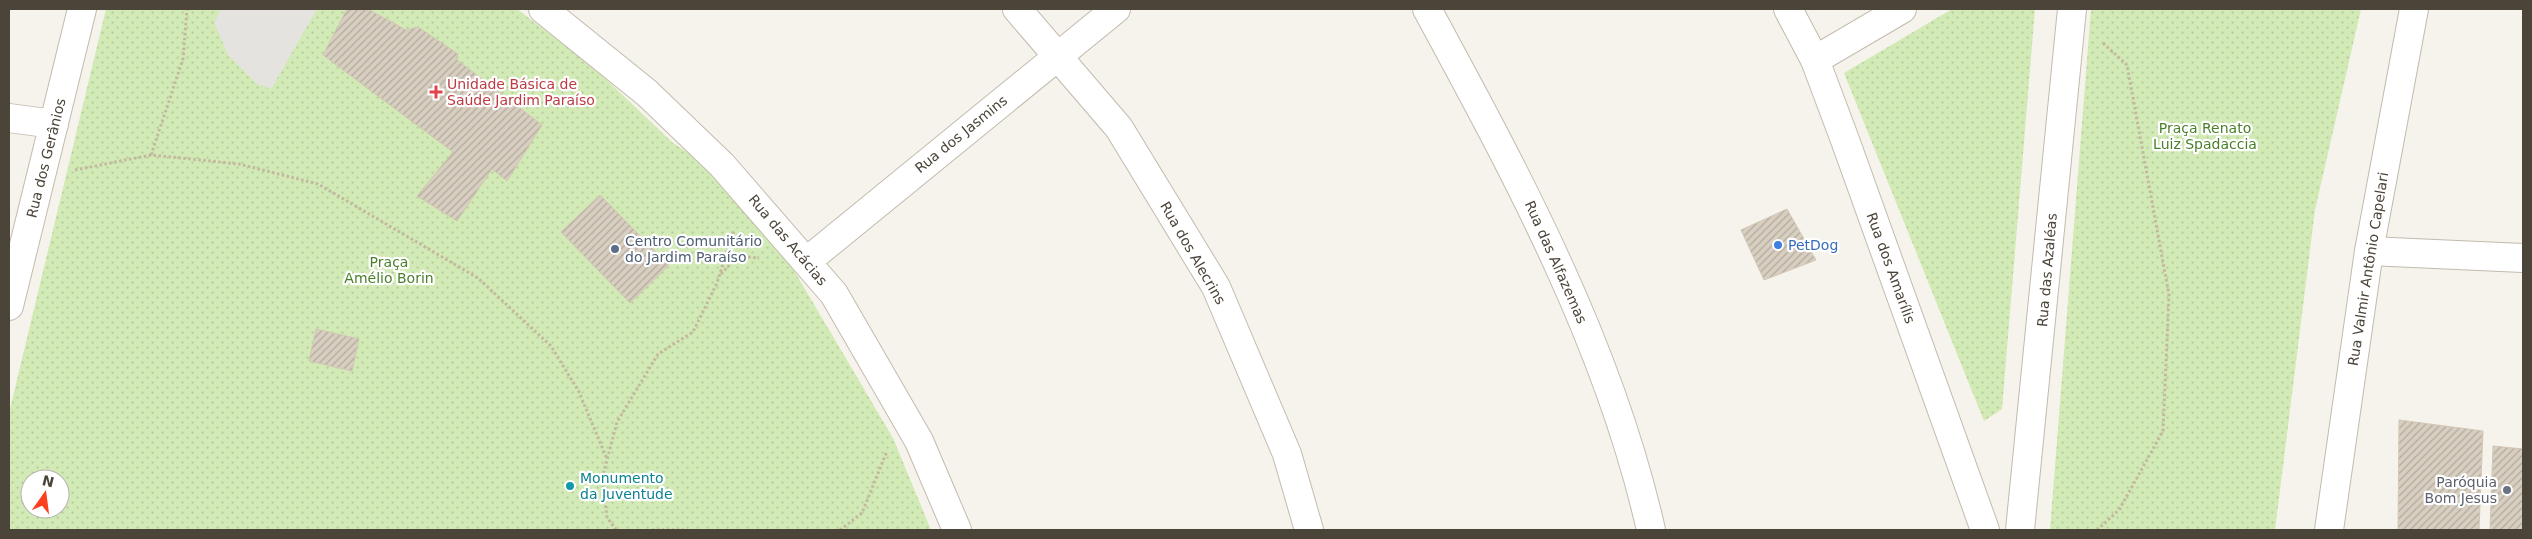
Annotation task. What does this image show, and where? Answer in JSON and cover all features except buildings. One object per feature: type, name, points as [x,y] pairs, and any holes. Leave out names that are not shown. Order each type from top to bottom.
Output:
[{"type":"street","name":"Rua dos Gerânios","points":[[9,306],[82,9]]},
{"type":"street","name":"Rua das Acácias","points":[[542,9],[647,93],[747,191],[807,260],[834,294],[919,441],[957,530]]},
{"type":"street","name":"Rua dos Alecrins","points":[[1017,9],[1058,54],[1119,128],[1216,287],[1287,454],[1309,530]]},
{"type":"street","name":"Rua dos Jasmins","points":[[807,260],[1058,54],[1116,9]]},
{"type":"street","name":"Rua das Alfazemas","points":[[1427,9],[1507,158],[1579,312],[1606,375],[1645,501],[1651,530]]},
{"type":"street","name":"Rua dos Amarílis","points":[[1788,9],[1815,60],[1985,530]]},
{"type":"street","points":[[1815,60],[1902,9]]},
{"type":"street","name":"Rua Valmir Antônio Capelari","points":[[2328,530],[2369,251],[2414,9]]},
{"type":"street","name":"Rua das Azaléas","points":[[2020,530],[2072,11]]},
{"type":"street","points":[[9,118],[54,124]]},
{"type":"street","points":[[2369,251],[2523,258]]},
{"type":"path","points":[[152,155],[183,59],[187,9]]},
{"type":"path","points":[[2072,11],[2127,66],[2169,295],[2163,430],[2119,510],[2096,530]]},
{"type":"path","points":[[41,175],[152,155],[239,164],[318,184],[478,278],[551,346],[579,392],[607,459]]},
{"type":"path","points":[[616,530],[607,517],[602,479],[617,422],[658,354],[693,332],[717,283],[747,191]]},
{"type":"path","points":[[840,530],[862,513],[902,412]]},
{"type":"path","points":[[652,530],[685,530]]},
{"type":"green space","name":"Praça Amélio Borin","points":[[106,9],[517,9],[592,66],[673,143],[747,191],[893,438],[931,530],[9,530],[9,413]]},
{"type":"green space","points":[[1952,9],[2035,9],[2002,409],[1984,421],[1844,73]]},
{"type":"green space","name":"Praça Renato Luiz Spadaccia","points":[[2091,9],[2361,9],[2315,210],[2275,530],[2050,530]]},
{"type":"shaded area","points":[[221,9],[317,9],[271,89],[257,84],[228,55],[214,22]]},
{"type":"place","name":"Unidade Básica de Saúde Jardim Paraíso","points":[[436,92]]},
{"type":"place","name":"PetDog","points":[[1778,245]]},
{"type":"place","name":"Centro Comunitário do Jardim Paraíso","points":[[615,249]]},
{"type":"place","name":"Monumento da Juventude","points":[[570,486]]},
{"type":"place","name":"Paróquia Bom Jesus","points":[[2507,490]]}]
